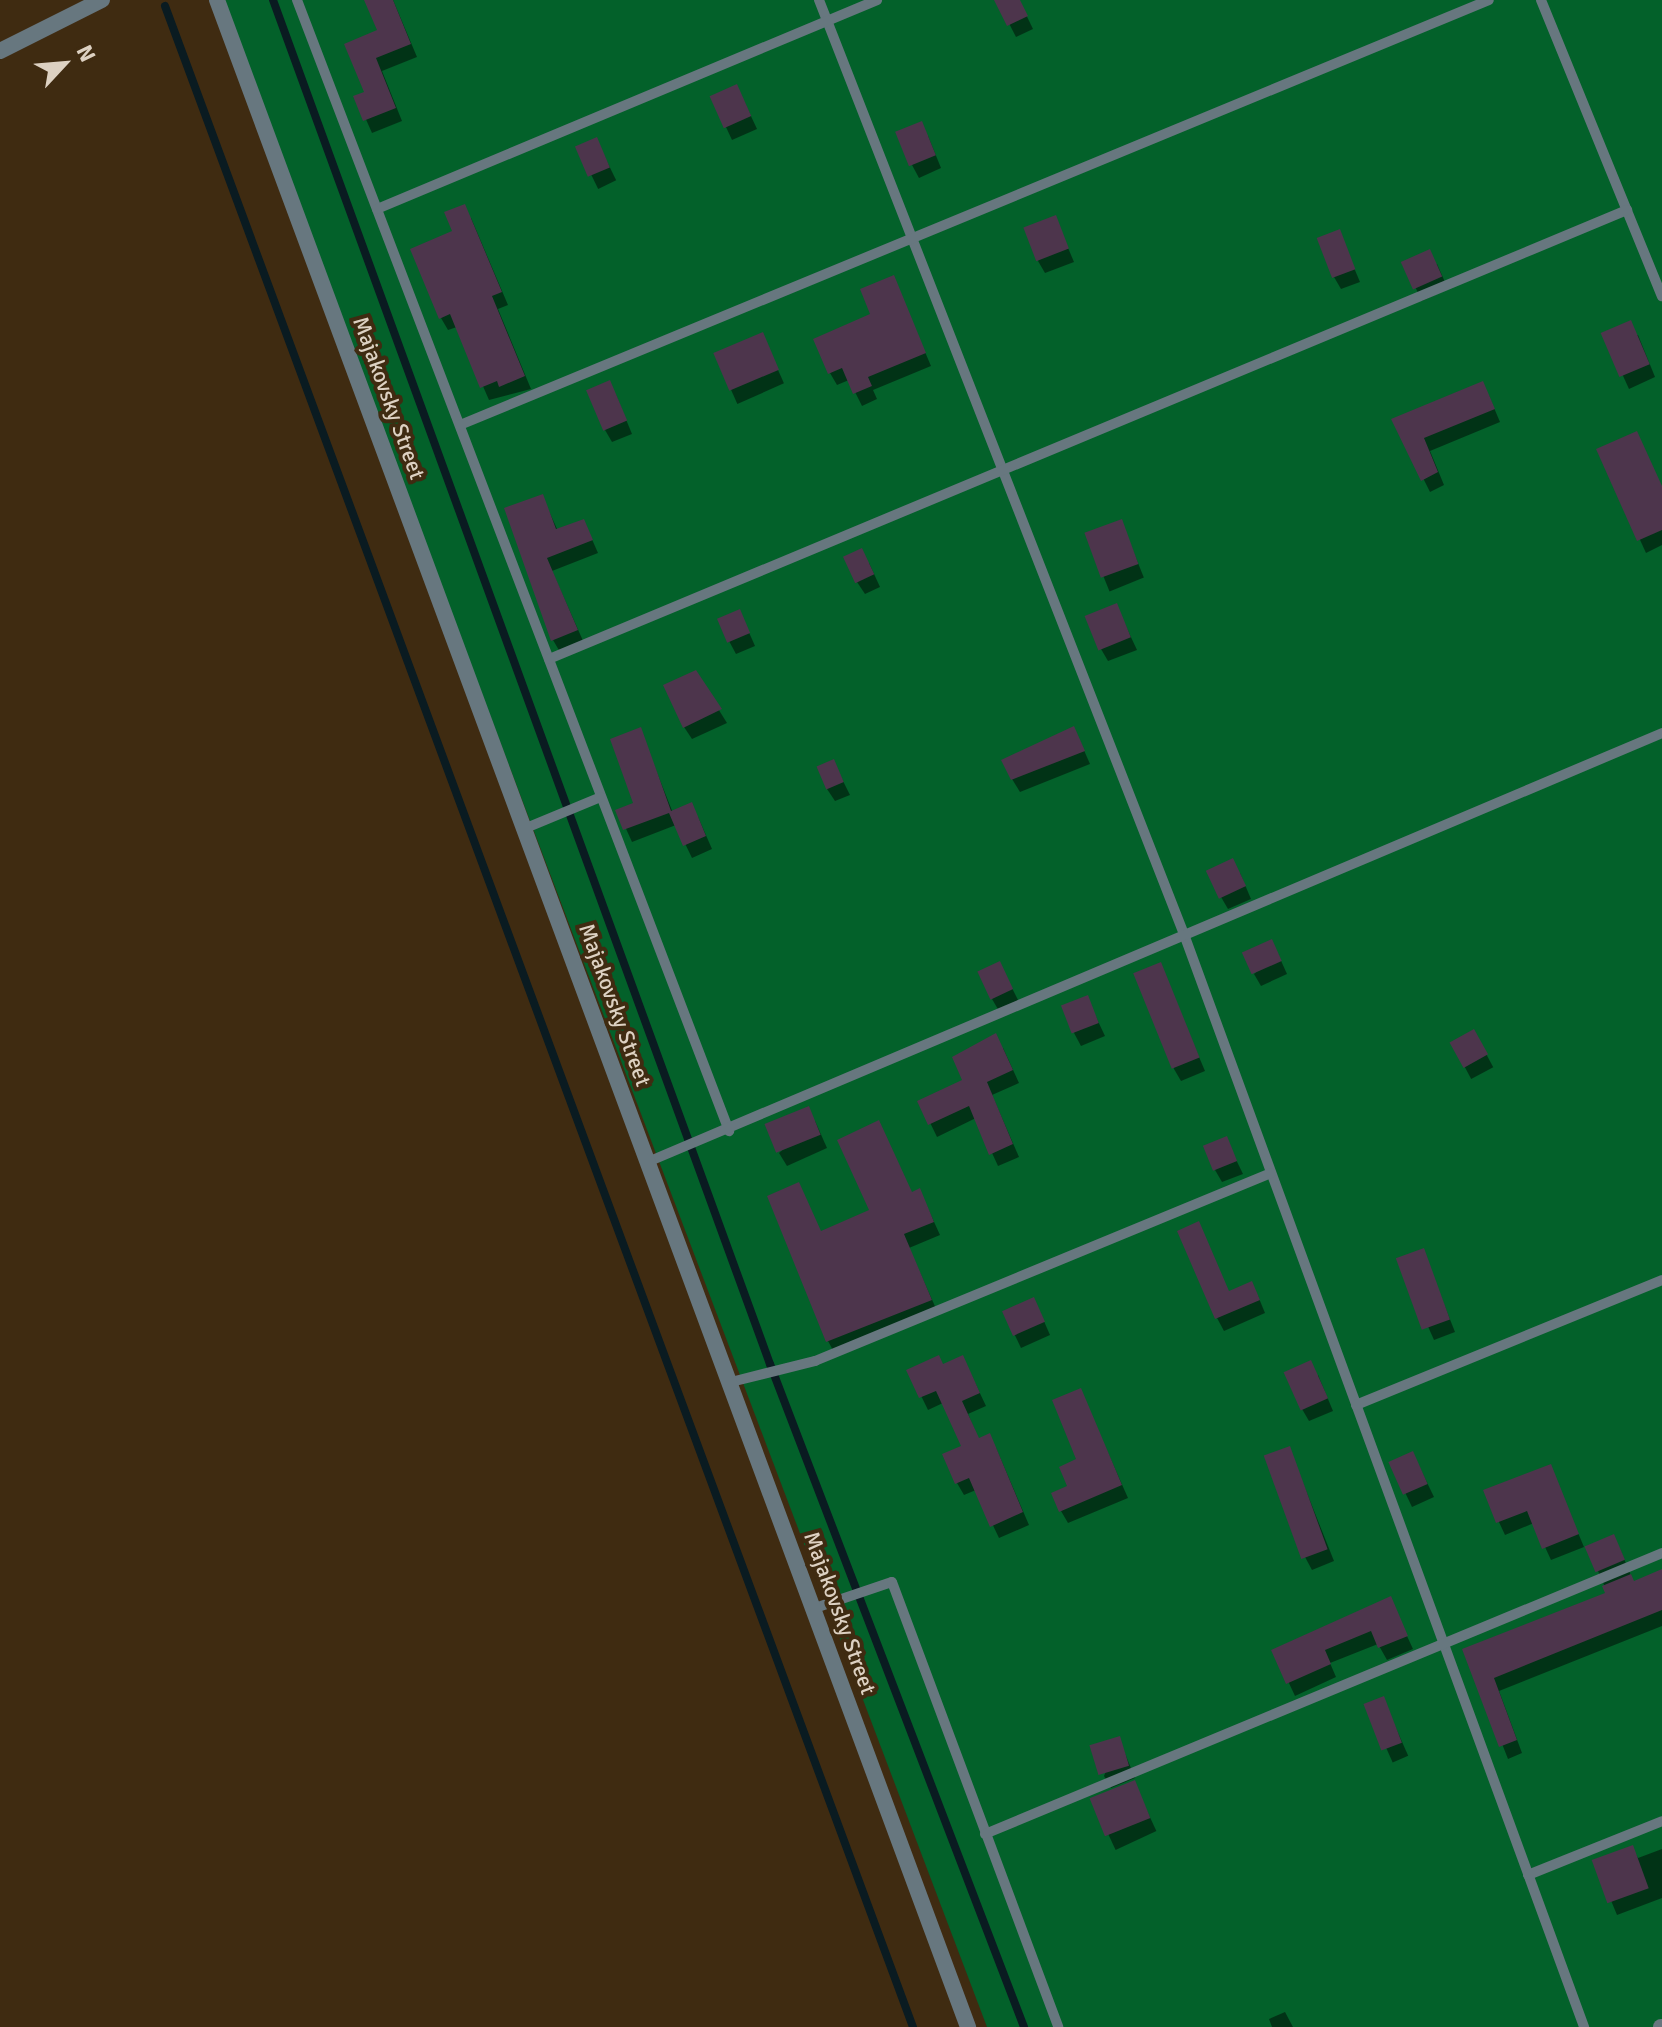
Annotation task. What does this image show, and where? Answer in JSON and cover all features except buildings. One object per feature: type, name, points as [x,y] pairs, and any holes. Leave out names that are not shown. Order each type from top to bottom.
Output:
[{"type":"street","points":[[0,51],[102,0]]},
{"type":"street","name":"Majakovsky Street","points":[[217,0],[650,1161],[968,2027]]},
{"type":"lane","points":[[297,0],[729,1131]]},
{"type":"lane","points":[[819,0],[1185,937],[1584,2027]]},
{"type":"lane","points":[[377,209],[877,0]]},
{"type":"lane","points":[[460,425],[1489,0]]},
{"type":"lane","points":[[1541,0],[1662,296]]},
{"type":"lane","points":[[549,659],[1627,210]]},
{"type":"lane","points":[[650,1161],[729,1131],[1662,733]]},
{"type":"lane","points":[[526,828],[601,797]]},
{"type":"lane","points":[[731,1382],[815,1361],[1271,1173]]},
{"type":"lane","points":[[1356,1405],[1662,1280]]},
{"type":"lane","points":[[985,1834],[1662,1553]]},
{"type":"lane","points":[[815,1608],[892,1582],[1058,2027]]},
{"type":"lane","points":[[1528,1875],[1662,1821]]},
{"type":"green space","points":[[219,0],[1662,0],[1662,2027],[987,2027]]},
{"type":"waterway","points":[[273,0],[770,1364],[1024,2027]]},
{"type":"waterway","points":[[165,6],[913,2027]]}]
